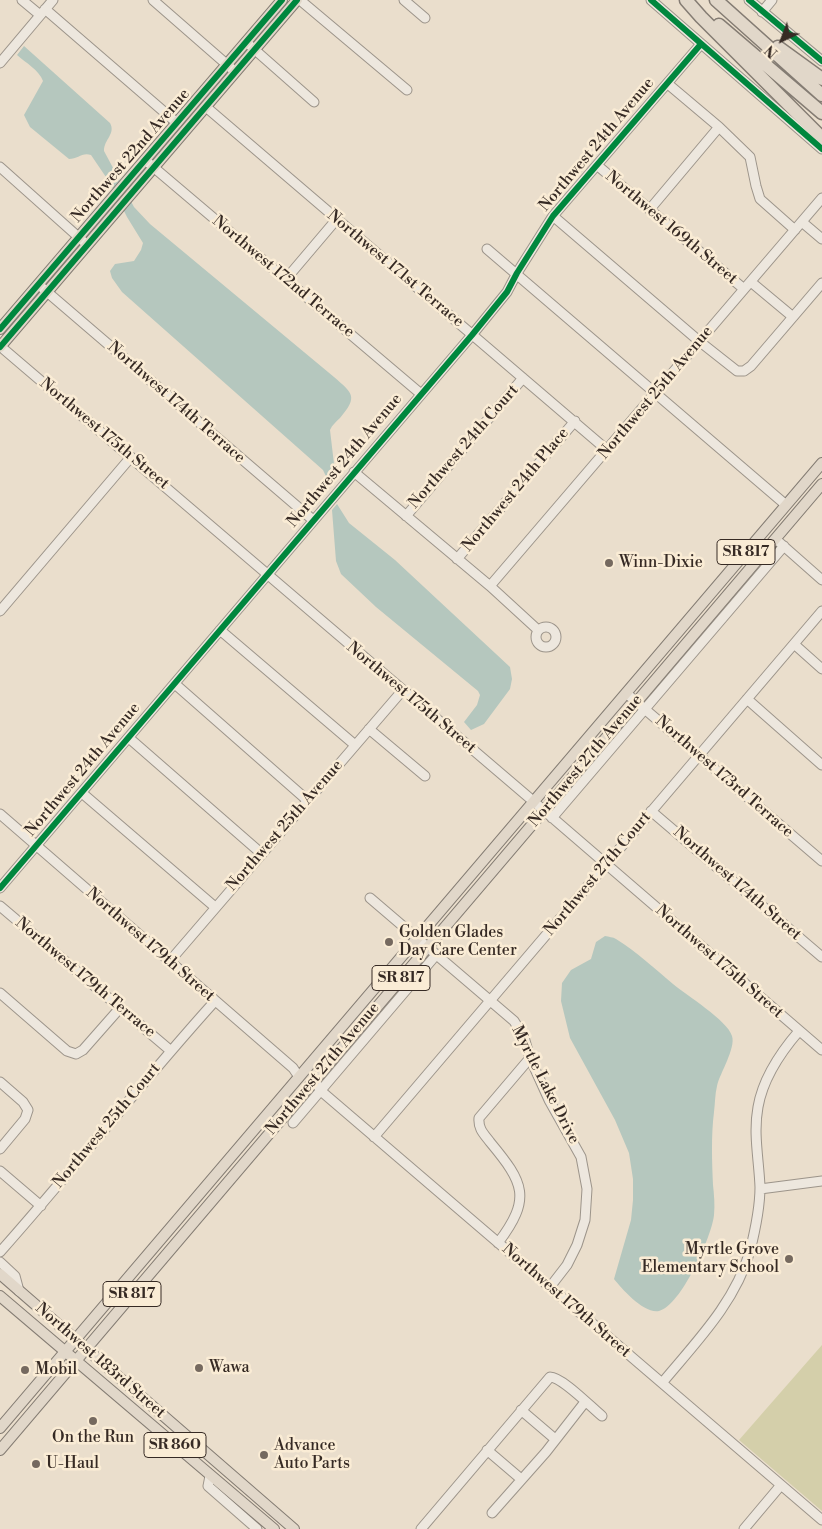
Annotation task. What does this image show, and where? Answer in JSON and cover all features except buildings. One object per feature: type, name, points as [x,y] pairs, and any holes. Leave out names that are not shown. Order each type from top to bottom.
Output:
[{"type":"highway","points":[[686,0],[700,17],[822,138]]},
{"type":"highway","points":[[691,0],[822,113]]},
{"type":"highway","points":[[716,0],[822,95]]},
{"type":"highway","points":[[731,14],[822,79]]},
{"type":"main road","name":"Northwest 22nd Avenue","points":[[0,347],[79,237],[282,0]]},
{"type":"main road","name":"Northwest 22nd Avenue","points":[[0,329],[87,245],[299,0]]},
{"type":"main road","name":"Northwest 27th Avenue","points":[[0,1428],[822,463]]},
{"type":"main road","name":"Northwest 27th Avenue","points":[[0,1450],[427,947],[548,814],[636,702],[822,484]]},
{"type":"main road","points":[[778,536],[786,515],[786,505]]},
{"type":"main road","points":[[706,599],[716,608]]},
{"type":"main road","points":[[314,1080],[311,1074],[316,1057]]},
{"type":"main road","points":[[296,1101],[302,1084],[299,1076]]},
{"type":"main road","points":[[205,1187],[215,1196]]},
{"type":"main road","name":"Northwest 183rd Street","points":[[0,1274],[293,1529]]},
{"type":"main road","name":"Northwest 183rd Street","points":[[0,1296],[210,1476],[254,1525],[274,1529]]},
{"type":"street","points":[[22,0],[42,12],[177,123]]},
{"type":"street","points":[[0,63],[53,0]]},
{"type":"street","points":[[153,0],[236,72]]},
{"type":"street","points":[[299,0],[407,90]]},
{"type":"street","points":[[404,0],[425,18]]},
{"type":"street","points":[[651,0],[822,149]]},
{"type":"street","points":[[749,0],[822,61]]},
{"type":"street","points":[[762,12],[772,0]]},
{"type":"street","points":[[246,42],[314,102]]},
{"type":"street","name":"Northwest 24th Avenue","points":[[0,888],[508,292],[517,273],[553,216],[701,44]]},
{"type":"street","points":[[668,84],[750,157],[760,199],[794,230]]},
{"type":"street","name":"Northwest 171st Terrace","points":[[206,107],[607,450]]},
{"type":"street","points":[[650,209],[719,128]]},
{"type":"street","name":"Northwest 172nd Terrace","points":[[145,160],[421,394]]},
{"type":"street","name":"Northwest 169th Street","points":[[598,166],[744,289]]},
{"type":"street","points":[[0,167],[87,245]]},
{"type":"street","name":"Northwest 25th Avenue","points":[[490,586],[822,198]]},
{"type":"street","points":[[553,216],[699,341],[737,371],[744,371],[751,366],[822,283]]},
{"type":"street","points":[[286,279],[336,220]]},
{"type":"street","points":[[802,222],[822,239]]},
{"type":"street","points":[[487,249],[786,505]]},
{"type":"street","name":"Northwest 169th Street","points":[[751,282],[793,316]]},
{"type":"street","name":"Northwest 174th Terrace","points":[[43,289],[313,520]]},
{"type":"street","name":"Northwest 175th Street","points":[[0,347],[131,457],[822,1050]]},
{"type":"street","name":"Northwest 24th Court","points":[[406,516],[523,378]]},
{"type":"street","name":"Northwest 24th Place","points":[[457,559],[575,421]]},
{"type":"street","points":[[0,611],[131,457]]},
{"type":"street","points":[[354,472],[490,586],[538,630]]},
{"type":"street","points":[[778,536],[784,546],[822,580]]},
{"type":"street","points":[[548,814],[645,709],[784,546]]},
{"type":"street","name":"Northwest 27th Court","points":[[374,1137],[822,611]]},
{"type":"street","points":[[220,630],[355,745]]},
{"type":"street","points":[[794,644],[822,668]]},
{"type":"street","points":[[175,684],[307,800]]},
{"type":"street","name":"Northwest 25th Avenue","points":[[169,962],[402,691]]},
{"type":"street","name":"Northwest 173rd Terrace","points":[[626,693],[822,861]]},
{"type":"street","points":[[746,699],[822,764]]},
{"type":"street","points":[[369,729],[425,776]]},
{"type":"street","points":[[128,738],[262,854]]},
{"type":"street","points":[[82,793],[216,906]]},
{"type":"street","name":"Northwest 174th Street","points":[[651,811],[822,957]]},
{"type":"street","name":"Northwest 179th Street","points":[[0,814],[293,1068],[299,1076]]},
{"type":"street","name":"Myrtle Lake Drive","points":[[370,898],[514,1021],[524,1037],[530,1058],[549,1100],[581,1157],[587,1189],[585,1220],[578,1244],[567,1265],[550,1287]]},
{"type":"street","name":"Northwest 179th Terrace","points":[[0,906],[171,1051]]},
{"type":"street","points":[[293,1123],[436,955]]},
{"type":"street","points":[[0,994],[67,1051],[76,1054],[83,1050],[120,1008]]},
{"type":"street","name":"Northwest 25th Court","points":[[0,1252],[215,1001]]},
{"type":"street","points":[[662,1383],[715,1319],[735,1289],[750,1252],[760,1189],[755,1131],[758,1105],[773,1065],[783,1049],[799,1030]]},
{"type":"street","points":[[498,1243],[518,1212],[521,1197],[514,1173],[481,1131],[478,1124],[479,1118],[530,1058]]},
{"type":"street","name":"Northwest 179th Street","points":[[314,1080],[321,1091],[374,1137],[822,1520]]},
{"type":"street","points":[[0,1082],[23,1102],[28,1110],[25,1119],[0,1149]]},
{"type":"street","points":[[0,1171],[41,1206]]},
{"type":"street","points":[[760,1189],[822,1181]]},
{"type":"street","name":"Northwest 183rd Street","points":[[0,1262],[15,1276],[19,1291]]},
{"type":"street","points":[[420,1529],[550,1378],[554,1377],[562,1382],[602,1416]]},
{"type":"street","points":[[492,1513],[556,1440],[586,1402]]},
{"type":"street","points":[[521,1410],[556,1440]]},
{"type":"street","points":[[487,1450],[521,1480]]},
{"type":"street","points":[[744,1529],[781,1485]]},
{"type":"shaded area","points":[[24,46],[110,123],[112,130],[104,151],[134,207],[150,224],[349,391],[351,395],[350,405],[330,430],[336,481],[331,487],[323,470],[122,292],[112,278],[110,271],[115,264],[134,261],[143,243],[110,183],[91,155],[85,154],[69,159],[30,127],[24,115],[43,81],[35,70],[17,55]]},
{"type":"shaded area","points":[[337,504],[349,523],[395,560],[510,667],[512,679],[510,689],[484,724],[471,730],[464,722],[477,705],[480,695],[478,691],[376,607],[341,574],[336,561],[332,510]]},
{"type":"shaded area","points":[[605,936],[615,938],[624,944],[715,1015],[729,1030],[733,1041],[715,1096],[712,1139],[714,1215],[712,1225],[702,1253],[686,1284],[668,1306],[659,1311],[653,1311],[640,1305],[614,1279],[631,1220],[633,1179],[629,1153],[615,1120],[570,1038],[561,1001],[562,983],[571,970],[591,959],[596,942]]},
{"type":"shaded area","points":[[822,1345],[822,1511],[739,1440]]},
{"type":"cycle path","points":[[0,329],[282,0]]},
{"type":"cycle path","points":[[0,347],[297,0]]},
{"type":"cycle path","points":[[651,0],[822,149]]},
{"type":"cycle path","points":[[749,0],[822,61]]},
{"type":"cycle path","points":[[0,888],[472,335],[507,292],[553,216],[701,44]]},
{"type":"place","name":"Winn-Dixie","points":[[609,563]]},
{"type":"place","name":"Golden Glades Day Care Center","points":[[389,942]]},
{"type":"place","name":"Myrtle Grove Elementary School","points":[[789,1259]]},
{"type":"place","name":"Wawa","points":[[199,1368]]},
{"type":"place","name":"Mobil","points":[[25,1370]]},
{"type":"place","name":"On the Run","points":[[93,1421]]},
{"type":"place","name":"Advance Auto Parts","points":[[264,1455]]},
{"type":"place","name":"U-Haul","points":[[36,1464]]}]
